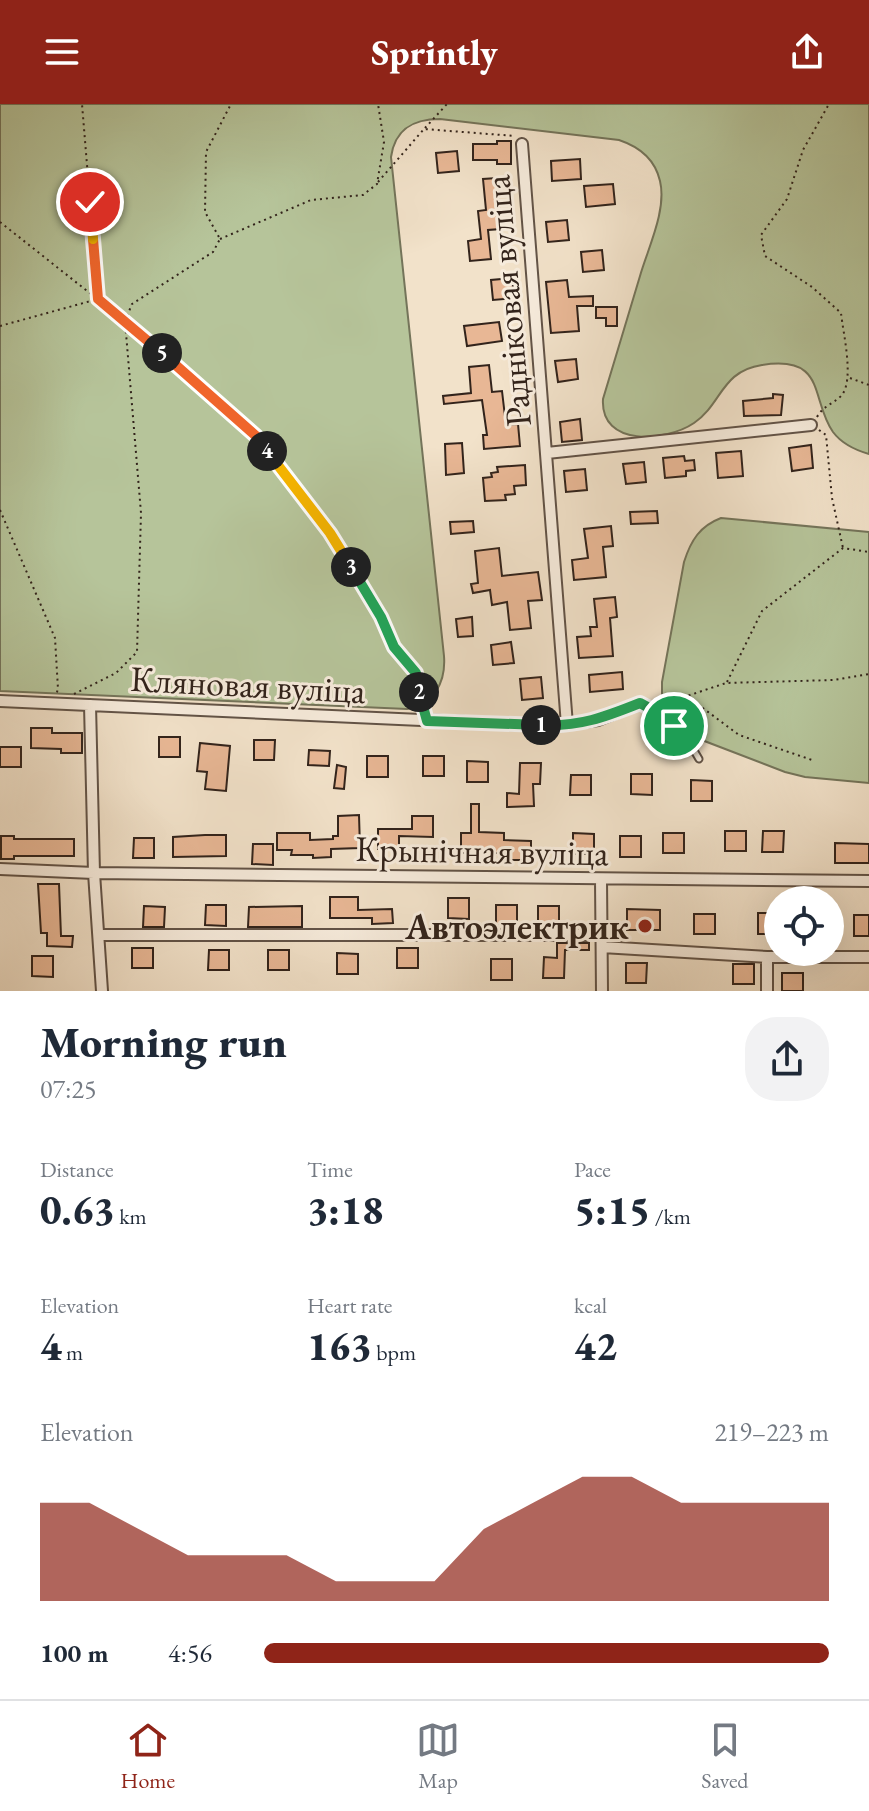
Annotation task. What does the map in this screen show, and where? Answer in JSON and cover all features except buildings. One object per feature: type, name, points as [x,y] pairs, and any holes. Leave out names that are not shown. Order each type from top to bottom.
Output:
[{"type":"street","name":"Радніковая вуліца","points":[[522,144],[567,725]]},
{"type":"street","name":"Радніковая вуліца","points":[[547,453],[811,425]]},
{"type":"street","name":"Кляновая вуліца","points":[[0,701],[567,725],[598,720],[640,703]]},
{"type":"street","points":[[90,705],[94,873],[102,991]]},
{"type":"street","name":"Крынічная вуліца","points":[[0,869],[94,873],[869,881]]},
{"type":"street","points":[[601,880],[602,991]]},
{"type":"street","points":[[99,935],[602,941],[764,957]]},
{"type":"street","points":[[844,957],[869,957]]},
{"type":"street","points":[[767,966],[767,991]]},
{"type":"lane","points":[[640,703],[664,716],[693,747],[699,759]]},
{"type":"path","points":[[82,104],[98,299]]},
{"type":"path","points":[[220,239],[205,212],[206,152],[231,104]]},
{"type":"path","points":[[377,184],[384,142],[378,104]]},
{"type":"path","points":[[53,704],[116,673],[137,652],[141,513],[125,321],[132,304],[213,252],[220,239],[311,200],[363,195],[377,184],[447,104]]},
{"type":"path","points":[[829,104],[803,150],[787,199],[761,235],[765,256],[812,287],[841,313],[849,378],[842,395],[823,407],[811,425],[826,435],[832,498],[843,548]]},
{"type":"path","points":[[424,129],[520,137],[522,144]]},
{"type":"path","points":[[0,222],[125,321],[256,436],[330,533],[381,617],[394,647],[416,673],[427,721]]},
{"type":"path","points":[[0,326],[98,299]]},
{"type":"path","points":[[849,378],[869,385]]},
{"type":"path","points":[[0,510],[55,638],[58,689],[53,704]]},
{"type":"path","points":[[726,683],[762,611],[843,548],[869,552]]},
{"type":"path","points":[[640,703],[687,696],[726,683],[834,680],[869,674]]},
{"type":"path","points":[[687,696],[739,735],[812,760]]},
{"type":"green space","points":[[0,104],[869,104],[869,454],[849,446],[833,432],[807,373],[783,364],[748,368],[738,374],[703,415],[682,429],[668,434],[637,436],[623,433],[612,426],[605,415],[603,399],[659,216],[660,181],[654,166],[640,150],[619,140],[440,119],[422,121],[401,133],[391,157],[444,656],[443,675],[436,691],[424,703],[407,709],[0,691]]},
{"type":"green space","points":[[721,518],[869,532],[869,783],[785,772],[694,737],[672,719],[662,695],[662,682],[684,562],[697,535]]},
{"type":"place","name":"Автоэлектрик","points":[[645,926]]},
{"type":"route","points":[[90,202],[98,299],[256,436],[330,533],[381,617],[394,647],[416,673],[427,721],[567,725],[598,720],[640,703],[664,716],[674,726]]}]
